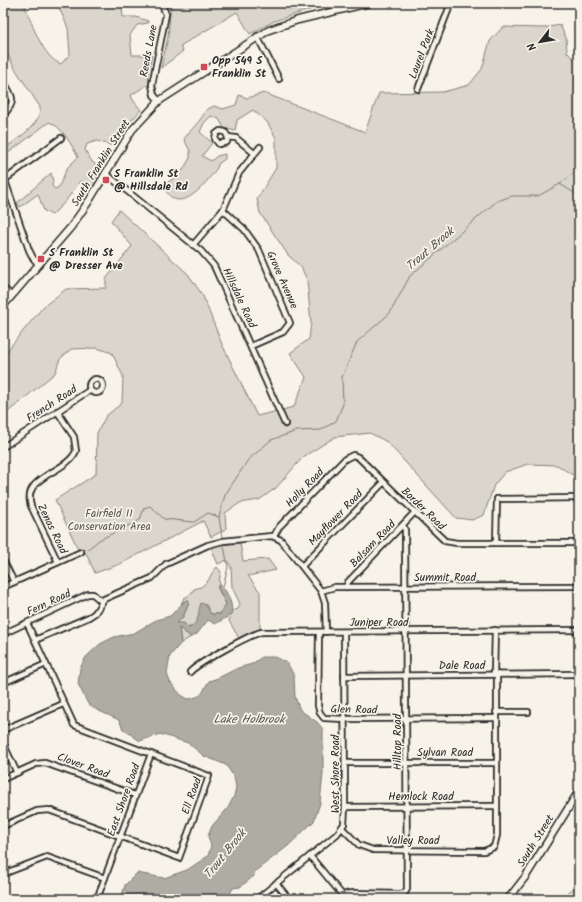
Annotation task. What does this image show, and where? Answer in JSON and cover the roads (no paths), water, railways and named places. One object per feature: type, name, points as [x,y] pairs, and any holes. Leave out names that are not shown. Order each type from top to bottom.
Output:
[{"type":"main road","points":[[337,10],[338,3]]},
{"type":"main road","name":"South Franklin Street","points":[[3,306],[78,219],[134,126],[159,101],[257,36],[288,23],[369,3]]},
{"type":"main road","name":"South Street","points":[[508,899],[526,876],[579,791]]},
{"type":"street","name":"Reeds Lane","points":[[159,101],[154,95],[152,85],[166,14],[161,3]]},
{"type":"street","name":"Laurel Park","points":[[418,89],[451,3]]},
{"type":"street","points":[[257,36],[279,79]]},
{"type":"street","points":[[3,81],[13,100],[12,106],[3,115]]},
{"type":"street","points":[[228,137],[236,138],[254,153]]},
{"type":"street","points":[[4,181],[61,138]]},
{"type":"street","points":[[193,245],[211,226],[223,210],[238,173],[260,147]]},
{"type":"street","name":"Hillsdale Road","points":[[105,173],[210,260],[218,272],[285,424]]},
{"type":"street","points":[[3,175],[29,250],[39,265]]},
{"type":"street","name":"Grove Avenue","points":[[223,210],[244,229],[259,250],[290,323],[282,332],[251,346]]},
{"type":"street","points":[[3,288],[12,296]]},
{"type":"street","name":"French Road","points":[[3,447],[90,390]]},
{"type":"street","name":"Zenas Road","points":[[57,411],[74,438],[76,452],[70,460],[34,485],[29,496],[31,506],[58,562]]},
{"type":"street","name":"Border Road","points":[[351,455],[358,457],[444,541],[454,543],[579,543]]},
{"type":"street","name":"Holly Road","points":[[274,536],[279,527],[345,458],[351,455]]},
{"type":"street","name":"Mayflower Road","points":[[302,566],[383,483]]},
{"type":"street","points":[[496,543],[497,499],[579,498]]},
{"type":"street","name":"Balsam Road","points":[[346,587],[348,582],[414,513]]},
{"type":"street","name":"Hilltop Road","points":[[341,898],[353,893],[399,894],[405,893],[407,888],[407,632],[405,530],[403,525]]},
{"type":"street","points":[[35,640],[89,617],[95,613],[101,601],[152,578],[166,564],[210,544],[223,541],[274,536],[280,540],[321,591],[326,605],[326,632]]},
{"type":"street","points":[[3,587],[82,552]]},
{"type":"street","points":[[3,560],[14,582]]},
{"type":"street","name":"Summit Road","points":[[321,591],[331,588],[346,587],[579,586]]},
{"type":"street","name":"Fern Road","points":[[3,634],[88,594],[93,594],[101,601]]},
{"type":"street","name":"East Shore Road","points":[[27,623],[63,704],[75,726],[151,754],[97,899]]},
{"type":"street","points":[[495,630],[497,806]]},
{"type":"street","name":"Juniper Road","points":[[190,672],[200,663],[255,633],[579,630]]},
{"type":"street","name":"Glen Road","points":[[319,632],[319,711],[324,718],[496,718]]},
{"type":"street","name":"West Shore Road","points":[[257,899],[342,828],[345,818],[344,632]]},
{"type":"street","points":[[3,683],[46,664]]},
{"type":"street","name":"Dale Road","points":[[344,676],[579,674]]},
{"type":"street","points":[[3,730],[63,704]]},
{"type":"street","points":[[496,712],[528,712]]},
{"type":"street","points":[[3,743],[16,773]]},
{"type":"street","name":"Ell Road","points":[[120,837],[179,858],[209,776],[151,754]]},
{"type":"street","name":"Clover Road","points":[[3,779],[36,764],[45,762],[135,796]]},
{"type":"street","name":"Sylvan Road","points":[[345,763],[496,763]]},
{"type":"street","name":"Hemlock Road","points":[[345,806],[497,806]]},
{"type":"street","name":"Valley Road","points":[[342,828],[348,832],[357,844],[365,848],[375,850],[484,851],[493,848],[496,843],[498,835],[497,806]]},
{"type":"street","points":[[3,826],[36,811],[47,810],[120,837]]},
{"type":"street","points":[[310,856],[341,898]]},
{"type":"street","points":[[3,874],[47,857],[105,878]]},
{"type":"street","points":[[276,883],[289,899]]},
{"type":"water","name":"Lake Holbrook","points":[[217,586],[221,586],[228,595],[232,608],[231,615],[215,624],[208,620],[197,634],[191,637],[179,628],[181,643],[170,656],[167,674],[170,682],[181,695],[188,699],[194,698],[202,693],[209,681],[238,668],[252,664],[262,657],[275,657],[286,662],[294,676],[295,697],[300,710],[317,722],[323,729],[323,773],[320,803],[314,821],[288,846],[254,872],[254,876],[240,887],[233,888],[227,899],[121,899],[125,885],[137,873],[164,878],[187,870],[208,856],[211,846],[208,836],[212,826],[228,808],[234,796],[236,787],[234,777],[226,765],[204,756],[188,743],[160,734],[140,741],[123,729],[117,719],[88,704],[78,684],[80,668],[86,657],[100,644],[114,637],[134,633],[156,620],[170,616],[186,600],[188,600],[189,603],[183,617],[176,623],[184,623],[189,628],[193,626],[197,620],[201,603],[206,605],[211,614],[220,614],[226,604]]},
{"type":"waterway","points":[[560,184],[579,169]]},
{"type":"waterway","name":"Trout Brook","points":[[222,537],[219,517],[225,495],[248,460],[271,440],[297,431],[321,430],[336,421],[343,404],[342,377],[357,342],[390,313],[410,276],[497,201],[512,196],[538,196],[560,184],[579,196]]},
{"type":"waterway","points":[[87,550],[99,540],[140,520],[144,508],[150,506],[164,519],[194,522],[208,513],[219,517]]},
{"type":"waterway","name":"Trout Brook","points":[[223,587],[228,567],[224,546]]},
{"type":"place","name":"Opp 549 S Franklin St","points":[[204,67]]},
{"type":"place","name":"S Franklin St @ Hillsdale Rd","points":[[106,180]]},
{"type":"place","name":"S Franklin St @ Dresser Ave","points":[[41,259]]},
{"type":"park label","name":"Fairfield II Conservation Area","points":[[109,520]]}]
